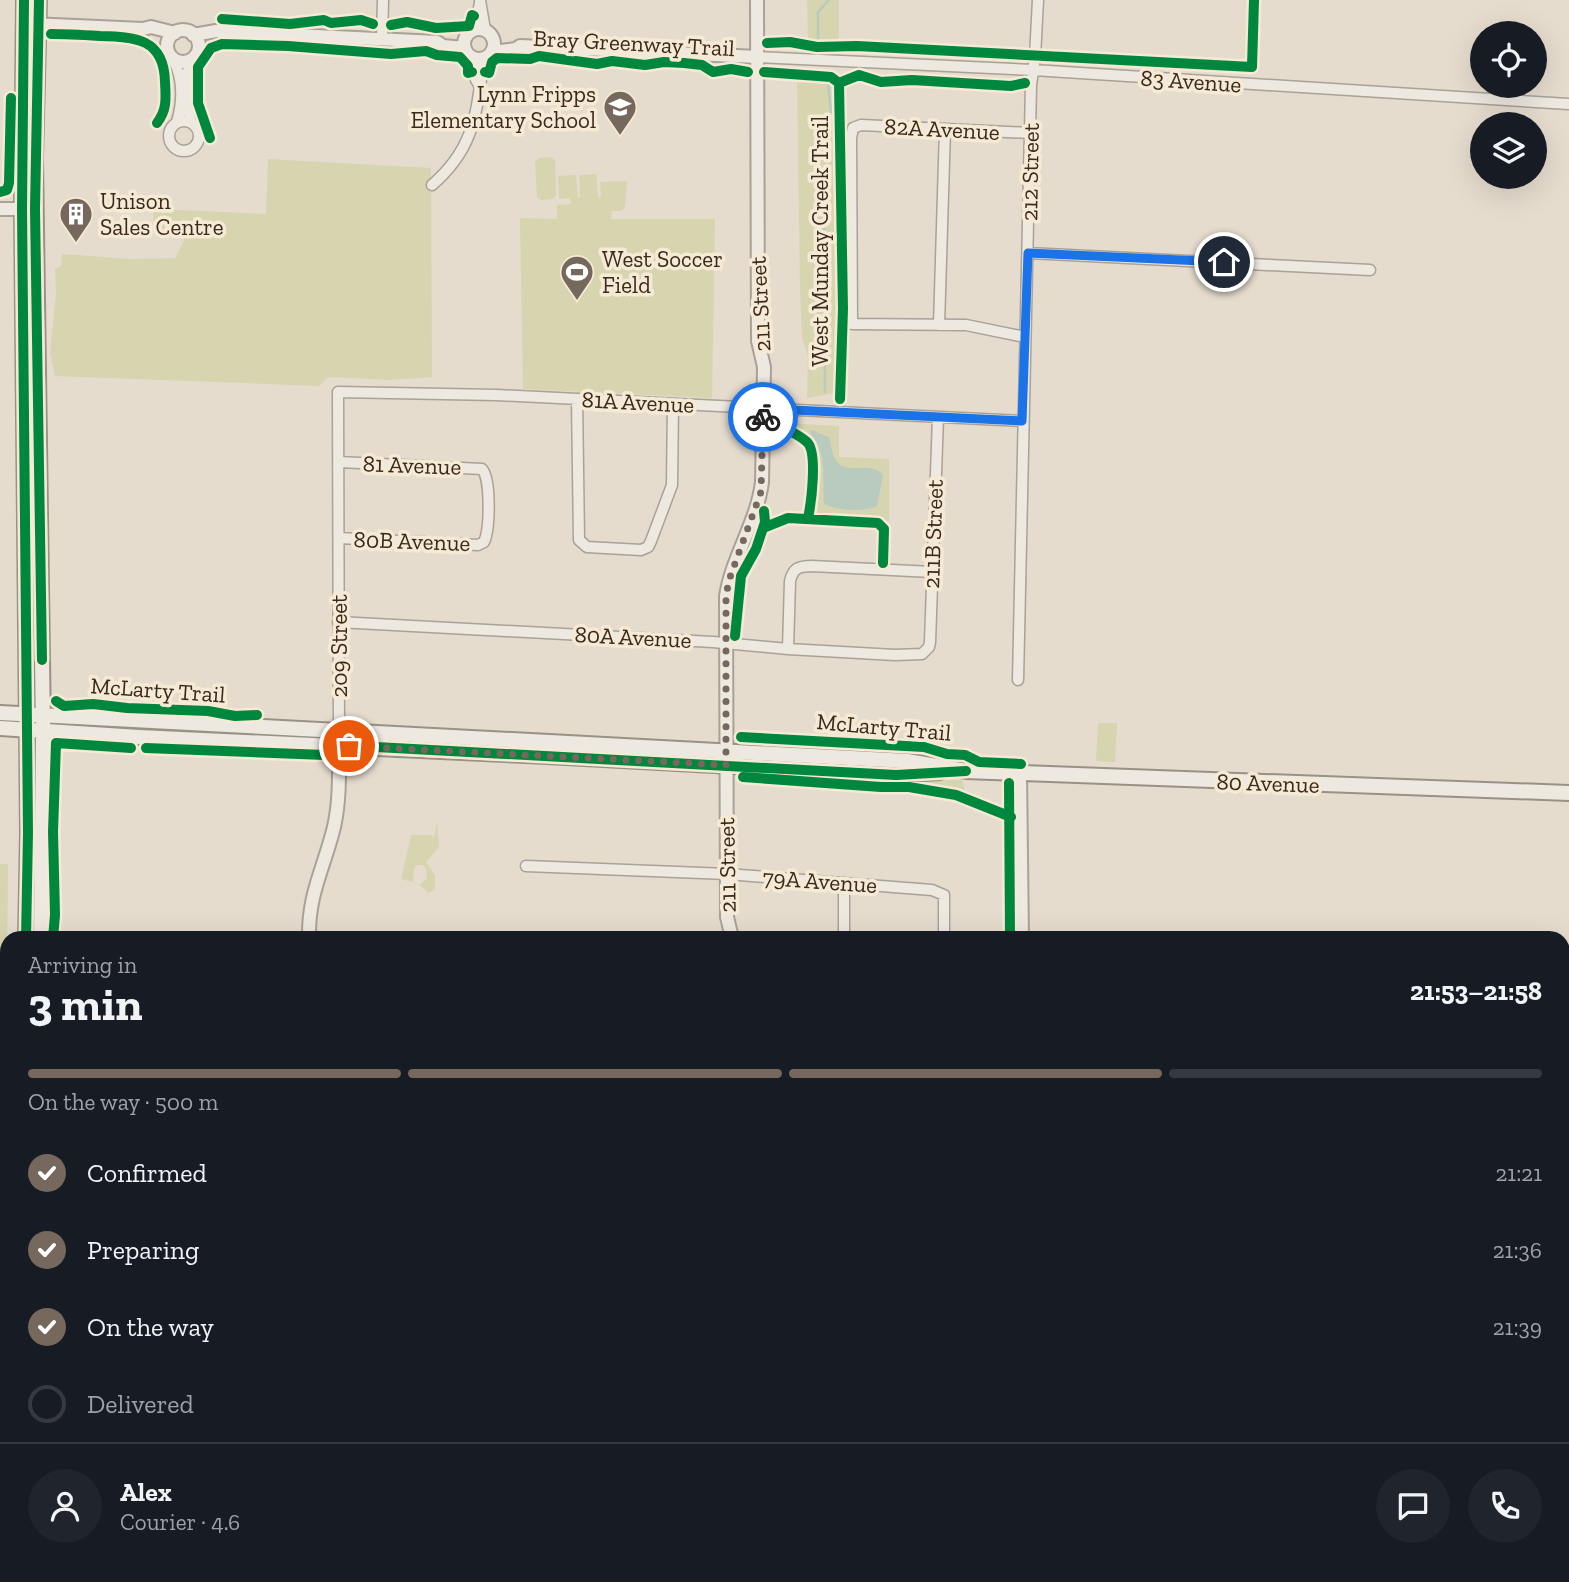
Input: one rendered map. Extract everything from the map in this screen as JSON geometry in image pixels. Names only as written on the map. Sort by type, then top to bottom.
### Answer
[{"type":"main road","points":[[24,0],[43,723],[41,931]]},
{"type":"main road","points":[[26,931],[28,209],[39,0]]},
{"type":"main road","name":"80 Avenue","points":[[0,713],[27,721],[139,737],[339,739],[727,758],[907,761],[966,771],[1569,793]]},
{"type":"main road","name":"80 Avenue","points":[[0,728],[27,721]]},
{"type":"street","points":[[382,38],[383,0]]},
{"type":"street","name":"211 Street","points":[[730,931],[727,917],[725,643],[729,580],[761,492],[764,367],[758,341],[757,0]]},
{"type":"street","name":"212 Street","points":[[1018,680],[1022,421],[1033,70],[1038,0]]},
{"type":"street","points":[[432,185],[461,155],[477,111],[479,85],[475,80],[480,1]]},
{"type":"street","points":[[24,24],[144,29],[151,27],[171,37]]},
{"type":"street","points":[[184,31],[195,46],[186,81],[191,122],[198,130],[199,139],[194,148],[184,151],[175,148],[170,139],[170,130],[177,122],[181,95],[180,79],[167,50],[171,37],[184,31]]},
{"type":"street","name":"83 Avenue","points":[[195,46],[216,32],[382,38],[516,48],[520,46],[1033,70],[1569,104]]},
{"type":"street","points":[[173,59],[183,62],[195,46]]},
{"type":"street","points":[[177,122],[191,122]]},
{"type":"street","name":"82A Avenue","points":[[939,324],[852,324],[853,128],[861,125],[1031,133]]},
{"type":"street","points":[[944,129],[939,324],[966,325],[1025,337]]},
{"type":"street","points":[[0,209],[28,209]]},
{"type":"street","points":[[1028,253],[1370,270]]},
{"type":"street","name":"81A Avenue","points":[[338,392],[578,399],[1022,421]]},
{"type":"street","name":"209 Street","points":[[309,931],[311,898],[334,828],[337,809],[340,462],[338,392]]},
{"type":"street","points":[[578,399],[579,540],[587,547],[641,550],[648,547],[672,485],[673,404]]},
{"type":"street","name":"211B Street","points":[[927,650],[930,642],[937,417]]},
{"type":"street","name":"81 Avenue","points":[[340,462],[468,467],[484,471],[488,527],[484,542]]},
{"type":"street","name":"80B Avenue","points":[[339,538],[470,545],[484,542]]},
{"type":"street","points":[[788,649],[790,582],[794,570],[808,566],[932,572]]},
{"type":"street","name":"80A Avenue","points":[[338,622],[725,643],[788,649],[917,655],[927,650]]},
{"type":"street","points":[[1020,773],[1022,931]]},
{"type":"street","name":"79A Avenue","points":[[526,866],[727,874],[932,890],[944,895],[944,931]]},
{"type":"street","points":[[844,883],[844,931]]},
{"type":"shaded area","points":[[807,0],[839,0],[839,41],[820,42],[808,39]]},
{"type":"shaded area","points":[[797,76],[838,86],[839,392],[807,398],[808,356],[802,338],[800,287]]},
{"type":"shaded area","points":[[551,157],[555,160],[556,195],[553,199],[541,200],[537,197],[535,162],[539,158]]},
{"type":"shaded area","points":[[268,159],[431,168],[432,377],[390,380],[328,377],[319,386],[55,376],[50,353],[56,293],[55,269],[61,266],[62,254],[131,259],[175,258],[184,241],[183,233],[158,229],[154,225],[153,209],[266,214]]},
{"type":"shaded area","points":[[596,174],[598,197],[601,197],[600,182],[627,181],[625,207],[621,211],[612,211],[611,219],[715,219],[712,398],[523,389],[520,218],[557,219],[557,205],[571,204],[570,198],[559,199],[558,176],[576,175],[578,198],[579,175]]},
{"type":"shaded area","points":[[785,423],[839,426],[839,457],[889,459],[889,521],[817,513],[816,443]]},
{"type":"shaded area","points":[[812,430],[830,438],[833,453],[844,467],[868,468],[883,475],[877,506],[850,510],[824,504],[822,458],[810,433]]},
{"type":"shaded area","points":[[1098,723],[1117,723],[1115,762],[1096,761]]},
{"type":"shaded area","points":[[52,744],[52,916],[51,931],[47,931],[49,751]]},
{"type":"shaded area","points":[[738,774],[908,781],[962,780],[966,793],[1000,807],[1009,802],[1009,811],[1006,814],[959,794],[911,785],[769,779]]},
{"type":"shaded area","points":[[437,822],[439,847],[426,862],[435,875],[435,889],[429,893],[419,885],[427,879],[423,865],[417,865],[414,869],[413,882],[401,879],[411,835],[431,835],[434,838]]},
{"type":"shaded area","points":[[0,864],[8,864],[7,931],[0,931]]},
{"type":"waterway","points":[[818,38],[818,12],[829,0]]},
{"type":"waterway","points":[[825,392],[824,222],[814,145],[831,112],[828,84]]},
{"type":"cycle path","points":[[24,0],[22,209],[28,833],[26,931]]},
{"type":"cycle path","points":[[39,0],[35,209],[42,660]]},
{"type":"cycle path","points":[[767,43],[790,42],[817,47],[857,46],[1252,67],[1254,0]]},
{"type":"cycle path","points":[[391,25],[407,22],[436,28],[469,26],[472,15],[474,16]]},
{"type":"cycle path","points":[[222,19],[290,24],[361,20],[373,24]]},
{"type":"cycle path","points":[[51,34],[125,37],[136,39],[153,48],[163,67],[166,99],[157,123]]},
{"type":"cycle path","points":[[210,138],[198,103],[198,67],[211,48],[222,44],[391,54],[426,51],[460,57],[468,66],[468,73],[472,72]]},
{"type":"cycle path","name":"Bray Greenway Trail","points":[[485,72],[489,73],[492,62],[497,58],[530,59],[539,56],[597,64],[612,61],[645,65],[684,63],[702,65],[713,72],[731,69],[748,72]]},
{"type":"cycle path","points":[[764,72],[831,77],[839,83],[859,75],[881,82],[912,80],[1011,86],[1025,83]]},
{"type":"cycle path","name":"West Munday Creek Trail","points":[[839,83],[843,309],[840,399]]},
{"type":"cycle path","points":[[0,192],[7,190],[9,183],[11,98]]},
{"type":"cycle path","points":[[774,421],[803,439],[810,448],[813,478],[808,518]]},
{"type":"cycle path","points":[[735,636],[741,576],[756,549],[765,522],[764,511]]},
{"type":"cycle path","points":[[763,528],[788,518],[878,523],[884,529],[883,563]]},
{"type":"cycle path","name":"McLarty Trail","points":[[56,701],[64,706],[93,704],[208,711],[235,716],[257,715]]},
{"type":"cycle path","name":"McLarty Trail","points":[[741,737],[924,747],[947,754],[965,755],[979,762],[1021,764]]},
{"type":"cycle path","points":[[54,931],[56,743],[131,748]]},
{"type":"cycle path","points":[[339,745],[896,775],[966,771]]},
{"type":"cycle path","points":[[146,748],[325,755]]},
{"type":"cycle path","points":[[743,777],[909,787],[956,795],[1011,817]]},
{"type":"cycle path","points":[[1009,783],[1010,931]]},
{"type":"way so far","points":[[349,746],[726,765],[726,596],[729,580],[761,492],[763,417]]},
{"type":"place","name":"Lynn Fripps Elementary School","points":[[620,137]]},
{"type":"place","name":"Unison Sales Centre","points":[[76,244]]},
{"type":"place","name":"West Soccer Field","points":[[577,302]]},
{"type":"route","points":[[763,417],[763,409],[773,409],[1022,421],[1028,253],[1224,262]]}]
